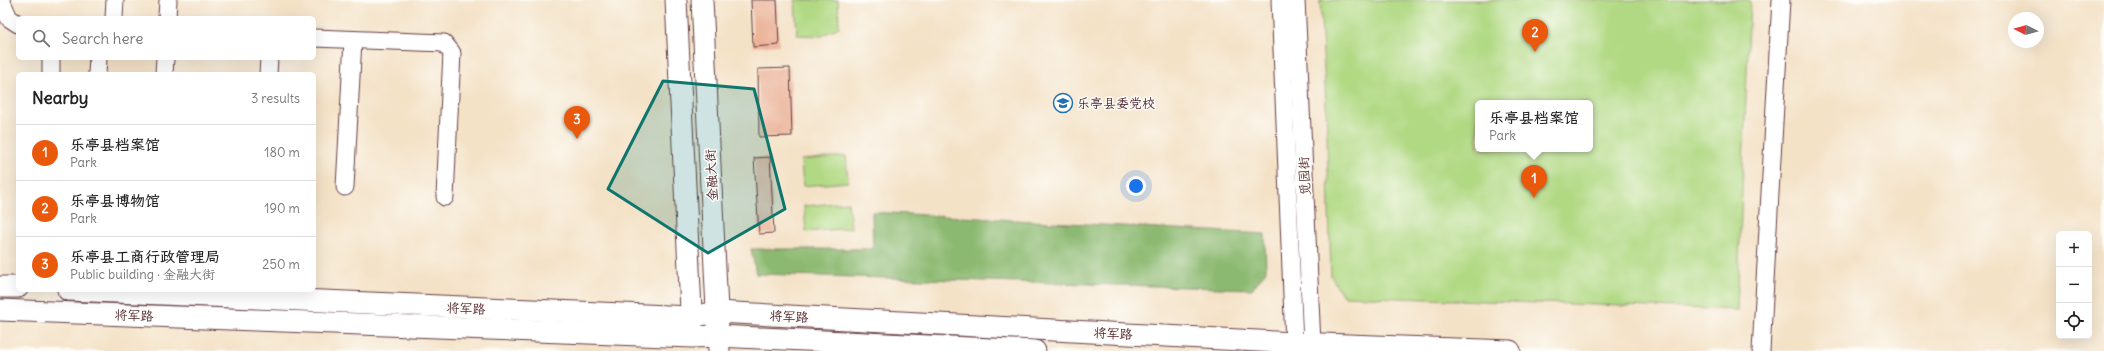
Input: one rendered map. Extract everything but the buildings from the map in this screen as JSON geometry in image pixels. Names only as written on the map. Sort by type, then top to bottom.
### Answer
[{"type":"main road","name":"金融大街","points":[[676,0],[692,335]]},
{"type":"main road","name":"金融大街","points":[[702,0],[719,344]]},
{"type":"main road","points":[[0,286],[16,287]]},
{"type":"main road","name":"将军路","points":[[153,292],[692,335],[719,344],[1035,351]]},
{"type":"main road","name":"将军路","points":[[0,310],[692,335],[717,312],[1303,347],[1510,351]]},
{"type":"street","points":[[1,0],[9,23]]},
{"type":"street","points":[[114,16],[115,0]]},
{"type":"street","points":[[167,16],[168,0]]},
{"type":"street","name":"觅园街","points":[[1280,0],[1303,347]]},
{"type":"street","name":"觅园街","points":[[1296,0],[1303,347]]},
{"type":"street","points":[[1761,351],[1781,0]]},
{"type":"street","points":[[316,38],[444,43],[452,53],[445,197]]},
{"type":"street","points":[[345,187],[353,40]]},
{"type":"street","points":[[51,60],[51,72]]},
{"type":"street","points":[[97,72],[98,60]]},
{"type":"street","points":[[164,72],[165,60]]},
{"type":"street","points":[[268,72],[269,60]]},
{"type":"street","points":[[152,316],[153,292]]},
{"type":"highlighted area","points":[[663,81],[754,89],[785,209],[708,253],[608,189]]},
{"type":"green space","points":[[795,0],[838,0],[839,27],[822,36],[797,35]]},
{"type":"green space","points":[[1320,0],[1750,0],[1737,310],[1343,296],[1331,276],[1326,105]]},
{"type":"green space","points":[[846,156],[848,182],[803,186],[801,160]]},
{"type":"green space","points":[[848,202],[851,228],[806,232],[804,206]]},
{"type":"green space","points":[[872,212],[1265,234],[1266,271],[1252,289],[756,274],[751,249],[873,249]]},
{"type":"place","name":"乐亭县博物馆","points":[[1535,52]]},
{"type":"place","name":"乐亭县委党校","points":[[1063,103]]},
{"type":"place","name":"乐亭县工商行政管理局","points":[[577,139]]},
{"type":"place","name":"乐亭县档案馆","points":[[1534,198]]}]
